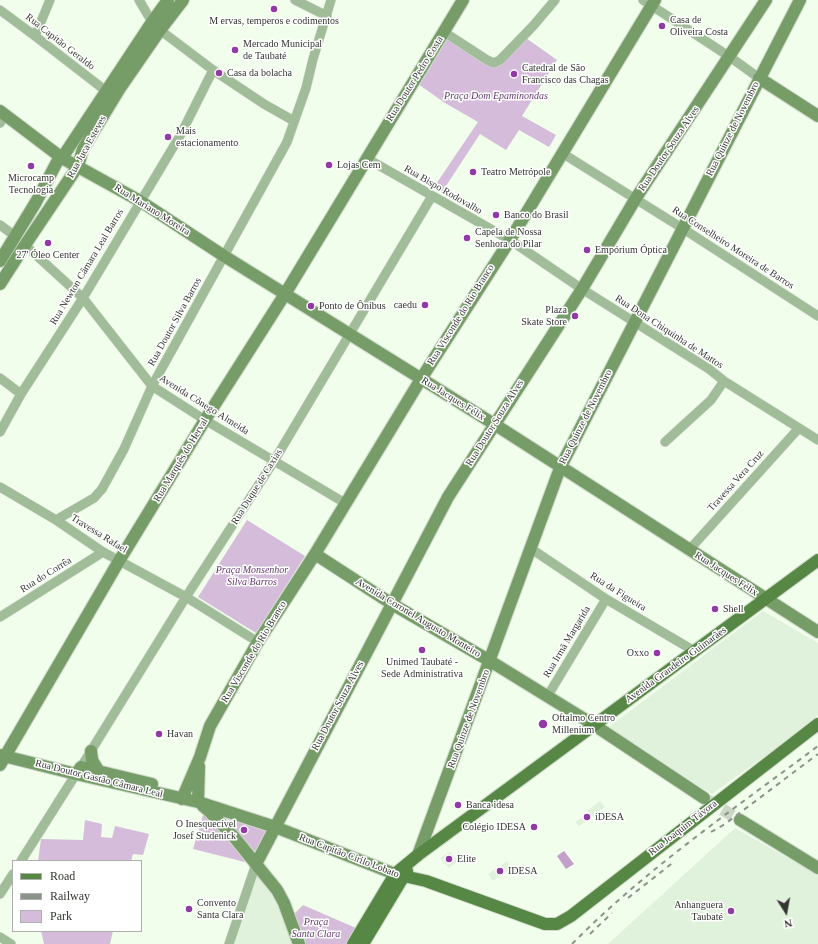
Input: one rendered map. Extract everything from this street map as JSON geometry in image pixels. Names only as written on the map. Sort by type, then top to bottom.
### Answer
[{"type":"main road","points":[[156,26],[168,0]]},
{"type":"main road","points":[[156,26],[183,0]]},
{"type":"main road","name":"Rua Doutor Pedro Costa","points":[[366,158],[463,0]]},
{"type":"main road","name":"Rua Doutor Souza Alves","points":[[256,864],[274,827],[448,497],[582,289],[636,198],[766,0]]},
{"type":"main road","name":"Rua Quinze de Novembro","points":[[353,944],[399,876],[418,855],[560,468],[800,0]]},
{"type":"main road","name":"Rua Visconde do Rio Branco","points":[[183,796],[200,757],[210,726],[258,642],[315,554],[421,379],[510,240],[650,2]]},
{"type":"main road","name":"Rua Juca Esteves","points":[[0,261],[36,202],[57,162],[62,158],[106,91],[156,26]]},
{"type":"main road","name":"Rua Juca Esteves","points":[[0,284],[24,245],[78,166],[83,149],[156,26]]},
{"type":"main road","points":[[759,78],[818,116]]},
{"type":"main road","points":[[2,117],[62,158]]},
{"type":"main road","name":"Rua Mariano Moreira","points":[[62,158],[140,201],[224,256]]},
{"type":"main road","name":"Rua Marquês do Herval","points":[[2,759],[205,420],[285,294],[366,158]]},
{"type":"main road","name":"Rua Jacques Félix","points":[[224,256],[494,424],[560,468],[818,632]]},
{"type":"main road","name":"Avenida Coronel Augusto Monteiro","points":[[315,554],[392,604],[490,661],[594,725],[704,798]]},
{"type":"main road","name":"Avenida Grandeiro Guimarães","points":[[418,855],[696,652],[818,560]]},
{"type":"main road","name":"Rua Joaquim Távora","points":[[545,924],[557,924],[571,916],[818,724]]},
{"type":"main road","points":[[91,751],[92,760],[98,770]]},
{"type":"main road","name":"Rua Visconde do Rio Branco","points":[[198,802],[200,757]]},
{"type":"main road","name":"Rua Doutor Gastão Câmara Leal","points":[[2,759],[78,770],[183,796]]},
{"type":"main road","points":[[78,770],[98,770],[198,802],[221,823],[276,890],[284,903],[299,944]]},
{"type":"main road","name":"Rua Capitão Cirilo Lobato","points":[[198,802],[274,827],[399,876],[426,881],[545,924]]},
{"type":"main road","points":[[740,820],[818,868]]},
{"type":"main road","name":"Rua Quinze de Novembro","points":[[363,944],[399,876]]},
{"type":"street","points":[[35,36],[50,0]]},
{"type":"street","points":[[139,0],[156,26],[213,70],[264,104],[294,119]]},
{"type":"street","points":[[295,0],[327,16]]},
{"type":"street","name":"Rua Doutor Silva Barros","points":[[56,520],[94,498],[102,489],[124,449],[152,386],[287,142],[306,88],[312,59],[331,0]]},
{"type":"street","points":[[444,32],[494,63],[500,60],[533,26],[555,0]]},
{"type":"street","points":[[650,2],[759,78]]},
{"type":"street","name":"Rua Capitão Geraldo","points":[[0,10],[106,91]]},
{"type":"street","name":"Rua Newton Câmara Leal Barros","points":[[0,432],[21,394],[82,298],[181,134],[213,70]]},
{"type":"street","name":"Rua Conselheiro Moreira de Barros","points":[[562,153],[636,198],[818,316]]},
{"type":"street","name":"Rua Bispo Rodovalho","points":[[366,158],[510,240]]},
{"type":"street","name":"Rua Duque de Caxias","points":[[22,860],[186,597],[274,461],[432,196]]},
{"type":"street","points":[[0,225],[15,236]]},
{"type":"street","name":"Rua Dona Chiquinha de Mattos","points":[[510,240],[582,289],[818,440]]},
{"type":"street","name":"Avenida Cônego Almeida","points":[[24,245],[82,298],[152,386],[205,420],[345,503]]},
{"type":"street","points":[[0,378],[21,394]]},
{"type":"street","points":[[665,442],[711,400],[724,381]]},
{"type":"street","name":"Travessa Vera Cruz","points":[[689,550],[799,428]]},
{"type":"street","name":"Travessa Rafael","points":[[0,488],[56,520],[103,552],[186,597]]},
{"type":"street","name":"Rua da Figueira","points":[[530,548],[606,599],[696,652]]},
{"type":"street","name":"Rua do Corrêa","points":[[0,617],[103,552]]},
{"type":"street","points":[[186,597],[258,642]]},
{"type":"street","name":"Rua Irmã Margarida","points":[[547,697],[606,599]]},
{"type":"street","points":[[229,944],[256,864]]},
{"type":"street","points":[[0,894],[12,876]]},
{"type":"street","points":[[0,937],[11,944]]},
{"type":"shaded area","points":[[763,611],[818,643],[818,715],[775,749],[712,794],[606,729]]},
{"type":"shaded area","name":"iDESA","points":[[600,801],[605,807],[579,826],[575,822],[589,813],[587,811]]},
{"type":"shaded area","name":"Anhanguera Taubaté","points":[[735,828],[818,875],[818,944],[608,944]]},
{"type":"shaded area","points":[[564,851],[574,864],[566,869],[557,856]]},
{"type":"shaded area","name":"Elite","points":[[450,852],[458,861],[449,868],[440,858]]},
{"type":"shaded area","name":"IDESA","points":[[507,861],[511,868],[493,881],[488,874]]},
{"type":"shaded area","points":[[255,872],[267,885],[281,913],[293,944],[231,944]]},
{"type":"green space","name":"Praça Dom Epaminondas","points":[[447,37],[469,51],[500,65],[526,38],[557,60],[522,116],[556,135],[549,147],[519,130],[506,150],[480,134],[442,192],[434,187],[478,122],[445,103],[418,84]]},
{"type":"green space","name":"Praça Monsenhor Silva Barros","points":[[247,520],[305,556],[256,633],[198,597]]},
{"type":"green space","points":[[204,812],[249,863],[193,849]]},
{"type":"green space","points":[[227,819],[267,830],[256,856]]},
{"type":"green space","points":[[85,820],[102,824],[101,837],[112,838],[115,826],[149,834],[143,855],[133,854],[131,860],[38,860],[41,839],[83,840]]},
{"type":"green space","name":"Praça Santa Clara","points":[[303,905],[356,928],[346,944],[306,944],[291,917]]},
{"type":"green space","points":[[41,932],[113,932],[110,944],[44,944]]},
{"type":"tunnel","points":[[707,800],[740,820]]},
{"type":"railway","points":[[572,944],[630,890],[691,840],[818,746]]},
{"type":"railway","points":[[711,832],[725,824],[818,754]]},
{"type":"railway","points":[[628,898],[675,861]]},
{"type":"railway","points":[[590,934],[612,913]]},
{"type":"place","name":"M ervas, temperos e codimentos","points":[[274,9]]},
{"type":"place","name":"Casa de Oliveira Costa","points":[[662,26]]},
{"type":"place","name":"Mercado Municipal de Taubaté","points":[[235,50]]},
{"type":"place","name":"Casa da bolacha","points":[[219,73]]},
{"type":"place","name":"Catedral de São Francisco das Chagas","points":[[514,74]]},
{"type":"place","name":"Mais estacionamento","points":[[168,137]]},
{"type":"place","name":"Lojas Cem","points":[[329,165]]},
{"type":"place","name":"Microcamp Tecnologia","points":[[31,166]]},
{"type":"place","name":"Teatro Metrópole","points":[[473,172]]},
{"type":"place","name":"Banco do Brasil","points":[[496,215]]},
{"type":"place","name":"Capela de Nossa Senhora do Pilar","points":[[467,238]]},
{"type":"place","name":"27' Óleo Center","points":[[48,243]]},
{"type":"place","name":"Empórium Óptica","points":[[587,250]]},
{"type":"place","name":"caedu","points":[[425,305]]},
{"type":"place","name":"Ponto de Ônibus","points":[[311,306]]},
{"type":"place","name":"Plaza Skate Store","points":[[575,316]]},
{"type":"place","name":"Shell","points":[[715,609]]},
{"type":"place","name":"Unimed Taubaté - Sede Administrativa","points":[[422,650]]},
{"type":"place","name":"Oxxo","points":[[657,653]]},
{"type":"place","name":"Oftalmo Centro Millenium","points":[[543,724]]},
{"type":"place","name":"Havan","points":[[159,734]]},
{"type":"place","name":"Banca idesa","points":[[458,805]]},
{"type":"place","name":"iDESA","points":[[587,817]]},
{"type":"place","name":"Colégio IDESA","points":[[534,827]]},
{"type":"place","name":"O Inesquecível Josef Studenick","points":[[244,830]]},
{"type":"place","name":"Elite","points":[[449,859]]},
{"type":"place","name":"IDESA","points":[[500,871]]},
{"type":"place","name":"Convento Santa Clara","points":[[189,909]]},
{"type":"place","name":"Anhanguera Taubaté","points":[[731,911]]}]
